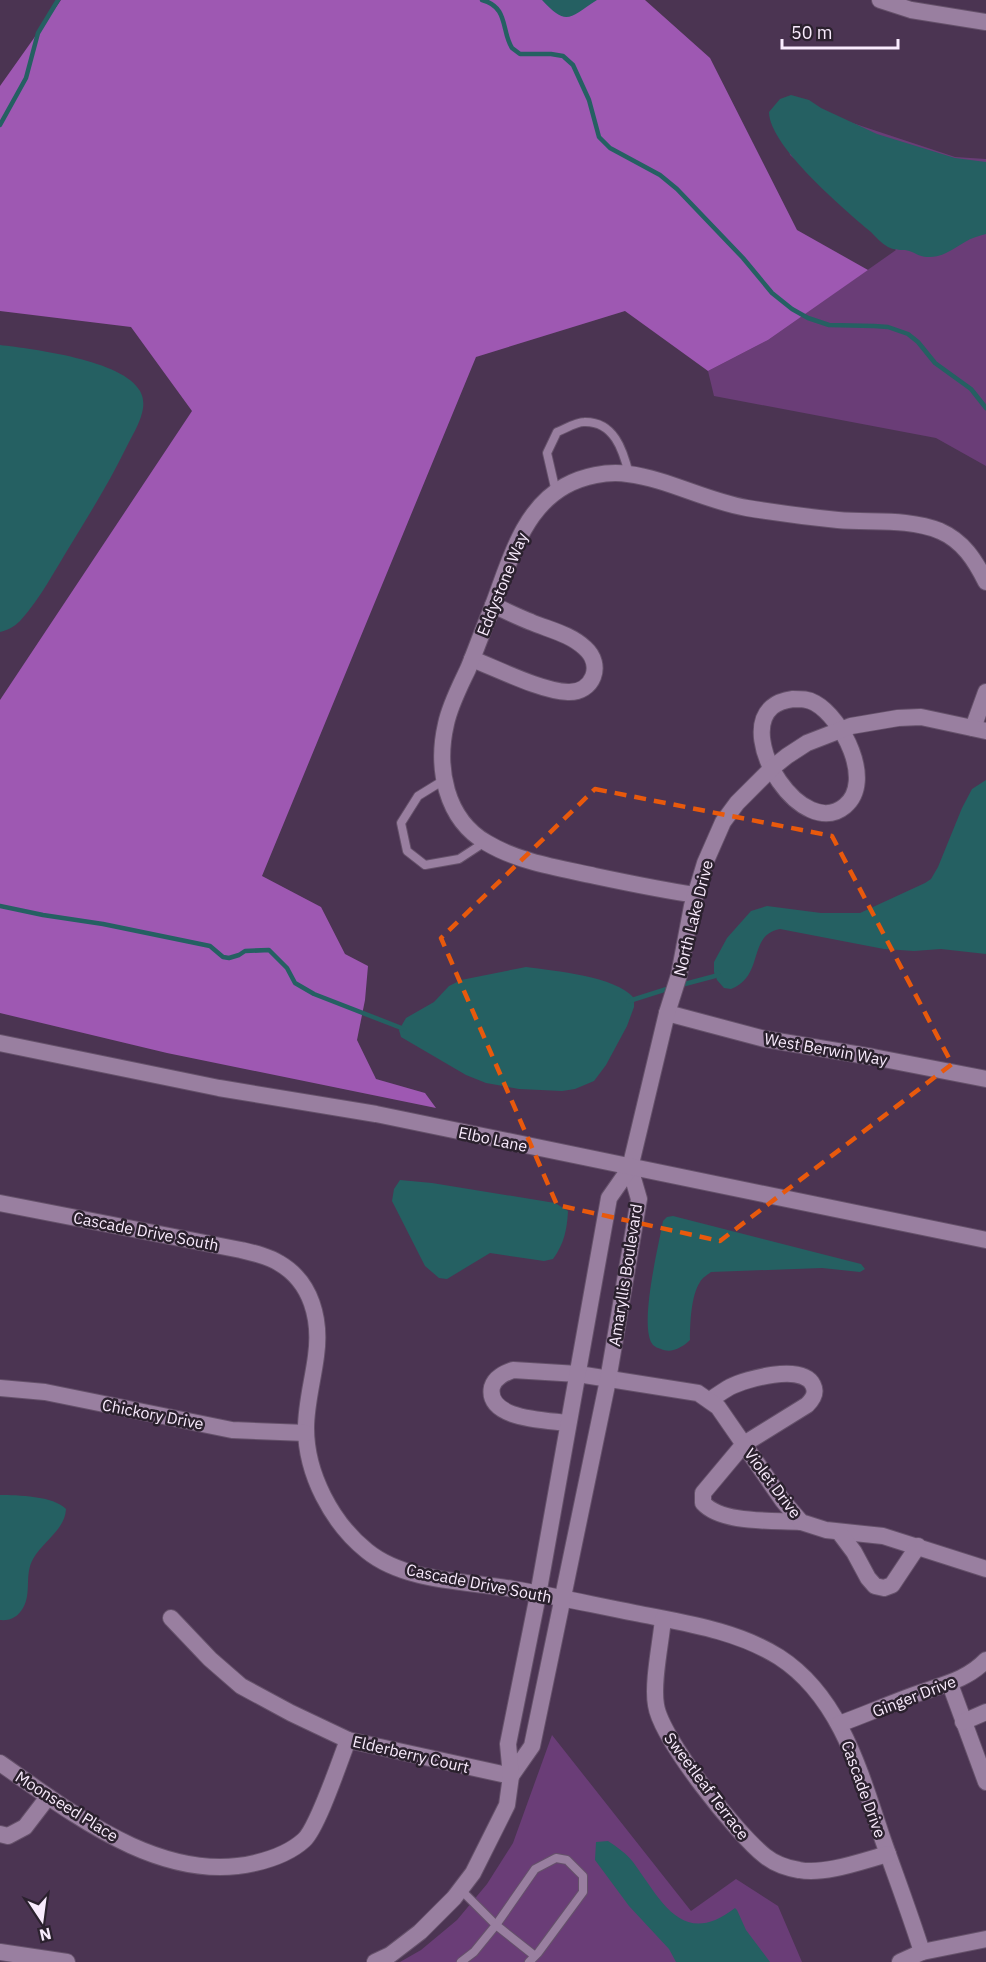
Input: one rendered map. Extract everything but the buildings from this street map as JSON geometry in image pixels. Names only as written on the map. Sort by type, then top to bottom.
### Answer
[{"type":"street","points":[[880,0],[911,10],[986,22]]},
{"type":"street","name":"Eddystone Way","points":[[696,895],[615,881],[519,857],[485,842],[470,830],[458,815],[449,798],[441,762],[446,723],[511,558],[526,525],[537,510],[556,492],[579,480],[612,473],[629,474],[703,498],[746,508],[838,520],[921,526],[939,531],[955,539],[968,552],[986,582]]},
{"type":"street","points":[[472,659],[556,692],[572,693],[586,688],[594,677],[595,664],[588,650],[575,640],[493,605]]},
{"type":"street","points":[[980,729],[986,692]]},
{"type":"street","points":[[804,699],[824,710],[840,730],[855,760],[857,783],[854,794],[838,811],[826,813],[813,811],[793,799],[766,756],[761,734],[766,714],[782,701],[804,699]]},
{"type":"street","name":"North Lake Drive","points":[[630,1168],[667,1013],[679,975],[696,895],[705,863],[723,822],[752,787],[772,768],[807,743],[840,730],[874,721],[921,717],[980,729]]},
{"type":"street","name":"West Berwin Way","points":[[667,1013],[765,1039],[986,1079]]},
{"type":"street","name":"Elbo Lane","points":[[0,1043],[219,1088],[376,1114],[986,1240]]},
{"type":"street","name":"Amaryllis Boulevard","points":[[375,1962],[390,1955],[420,1932],[460,1889],[473,1873],[507,1805],[511,1776],[508,1744],[538,1595],[609,1198],[630,1168]]},
{"type":"street","name":"Amaryllis Boulevard","points":[[511,1776],[532,1746],[608,1380],[639,1199],[630,1168]]},
{"type":"street","name":"Cascade Drive South","points":[[0,1203],[242,1250],[277,1262],[292,1273],[304,1286],[313,1304],[317,1320],[318,1339],[307,1409],[306,1433],[310,1462],[324,1496],[343,1526],[367,1551],[394,1566],[424,1575],[663,1618],[728,1633],[779,1657],[794,1668],[808,1682],[839,1724]]},
{"type":"street","points":[[568,1423],[508,1414],[499,1408],[493,1399],[492,1388],[496,1380],[513,1370],[578,1374],[698,1393],[710,1400],[730,1387],[763,1376],[789,1374],[810,1380],[814,1388],[814,1398],[807,1405],[744,1444],[702,1493],[703,1503],[710,1510],[748,1520],[801,1522]]},
{"type":"street","name":"Chickory Drive","points":[[0,1388],[45,1392],[232,1430],[306,1433]]},
{"type":"street","name":"Violet Drive","points":[[710,1400],[718,1407],[790,1511],[801,1522],[838,1532],[883,1536],[986,1569]]},
{"type":"street","points":[[838,1532],[854,1552],[874,1586],[884,1588],[892,1585],[918,1546]]},
{"type":"street","name":"Elderberry Court","points":[[171,1618],[210,1659],[241,1686],[348,1740],[511,1776]]},
{"type":"street","name":"Sweetleaf Terrace","points":[[663,1618],[655,1689],[660,1721],[690,1769],[753,1846],[767,1858],[784,1867],[801,1871],[818,1872],[888,1854]]},
{"type":"street","name":"Ginger Drive","points":[[839,1724],[919,1693],[950,1684],[980,1667],[986,1660]]},
{"type":"street","points":[[950,1684],[986,1782]]},
{"type":"street","points":[[963,1722],[986,1712]]},
{"type":"street","name":"Cascade Drive","points":[[839,1724],[854,1757],[888,1854]]},
{"type":"street","name":"Moonseed Place","points":[[0,1763],[92,1826],[146,1851],[165,1858],[202,1866],[240,1866],[276,1857],[306,1838],[348,1740]]},
{"type":"street","points":[[0,1833],[8,1836],[25,1827],[48,1797]]},
{"type":"street","points":[[888,1854],[922,1952]]},
{"type":"street","points":[[900,1962],[922,1952],[986,1939]]},
{"type":"street","points":[[0,1952],[58,1961]]},
{"type":"lane","points":[[556,492],[547,453],[557,432],[583,422],[606,427],[622,448],[629,474]]},
{"type":"lane","points":[[444,780],[418,796],[401,823],[407,851],[425,865],[459,859],[485,842]]},
{"type":"lane","points":[[460,1889],[496,1925],[532,1959],[583,1892],[583,1876],[567,1860],[556,1858],[535,1869],[496,1925],[474,1952],[461,1962]]},
{"type":"highlighted area","points":[[595,789],[832,836],[952,1064],[720,1241],[557,1205],[441,938]]},
{"type":"shaded area","points":[[61,0],[645,0],[710,58],[797,230],[868,270],[768,340],[708,371],[625,311],[476,357],[262,876],[321,907],[345,954],[368,966],[365,1000],[357,1040],[376,1079],[425,1093],[436,1108],[167,1053],[0,1013],[0,700],[192,411],[131,327],[0,311],[0,86]]},
{"type":"shaded area","points":[[542,0],[597,0],[574,15],[563,17]]},
{"type":"shaded area","points":[[791,95],[809,100],[877,134],[955,158],[986,162],[986,234],[970,239],[942,255],[932,257],[924,257],[885,245],[810,176],[781,142],[772,126],[769,112],[780,99]]},
{"type":"shaded area","points":[[780,99],[955,157],[986,159],[986,466],[936,438],[714,396],[708,371],[768,340],[896,250],[790,155]]},
{"type":"shaded area","points":[[0,345],[54,353],[116,371],[130,380],[140,391],[143,405],[137,426],[114,470],[35,603],[20,621],[0,632]]},
{"type":"shaded area","points":[[986,780],[986,954],[941,949],[914,951],[884,949],[780,929],[763,939],[753,966],[742,983],[731,989],[724,988],[717,980],[714,962],[727,938],[751,911],[767,906],[821,913],[860,913],[931,879],[972,789]]},
{"type":"shaded area","points":[[526,967],[584,976],[613,984],[634,998],[634,1007],[627,1026],[606,1065],[594,1081],[575,1089],[562,1091],[519,1089],[486,1083],[466,1075],[401,1037],[399,1030],[406,1018],[434,1002],[449,986],[461,980]]},
{"type":"shaded area","points":[[400,1180],[555,1203],[568,1211],[566,1231],[553,1259],[544,1261],[490,1253],[447,1279],[439,1278],[425,1266],[392,1201],[394,1189]]},
{"type":"shaded area","points":[[673,1216],[861,1264],[865,1269],[860,1272],[822,1268],[711,1272],[697,1288],[693,1302],[690,1340],[677,1349],[665,1350],[653,1345],[649,1336],[649,1304],[663,1221]]},
{"type":"shaded area","points":[[0,1495],[44,1499],[53,1501],[66,1509],[62,1523],[30,1565],[27,1596],[23,1608],[16,1616],[4,1620],[0,1620]]},
{"type":"shaded area","points":[[552,1735],[691,1911],[736,1879],[778,1906],[802,1962],[400,1962],[421,1950],[457,1920],[487,1884],[513,1843]]},
{"type":"shaded area","points":[[608,1841],[630,1859],[653,1891],[675,1915],[687,1921],[701,1923],[717,1919],[735,1908],[746,1930],[770,1962],[676,1962],[669,1949],[629,1906],[595,1860],[596,1842]]},
{"type":"waterway","points":[[0,125],[26,78],[38,33],[58,0]]},
{"type":"waterway","points":[[482,0],[497,8],[512,48],[520,54],[563,56],[573,65],[589,100],[599,137],[610,148],[660,175],[677,189],[743,258],[772,293],[808,318],[829,325],[888,327],[908,334],[918,342],[935,363],[971,389],[986,408]]},
{"type":"waterway","points":[[0,906],[210,946],[223,957],[229,958],[245,951],[269,950],[287,968],[295,983],[314,994],[404,1029]]},
{"type":"waterway","points":[[681,985],[715,976],[718,973]]},
{"type":"waterway","points":[[629,1001],[670,988]]}]
